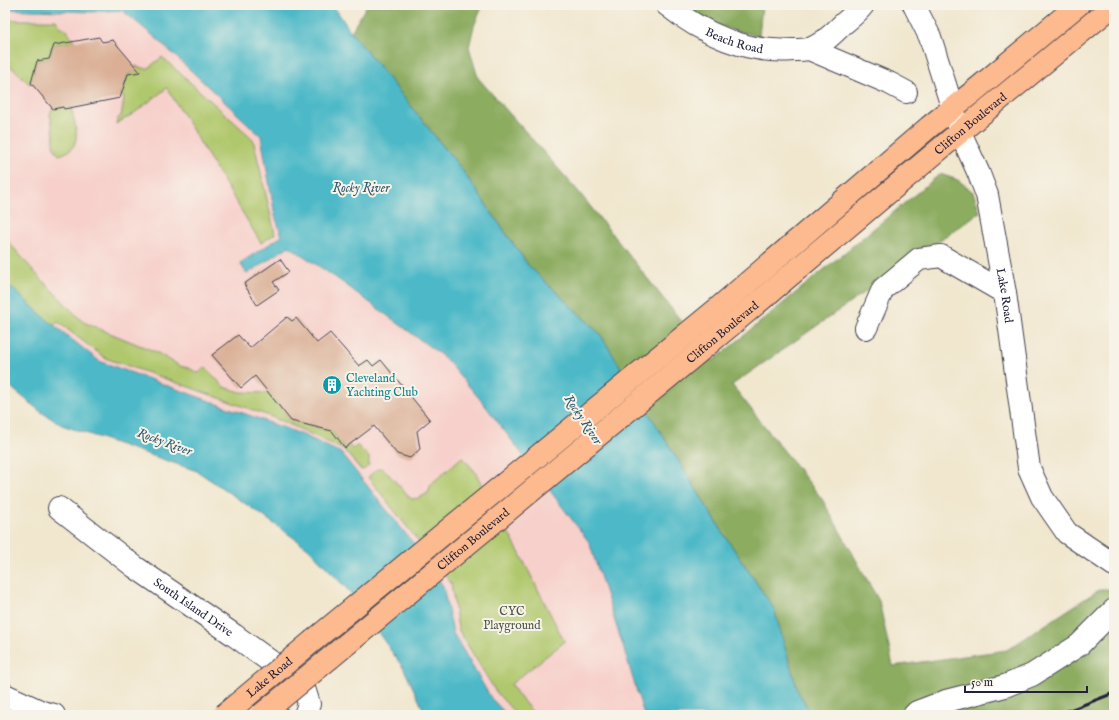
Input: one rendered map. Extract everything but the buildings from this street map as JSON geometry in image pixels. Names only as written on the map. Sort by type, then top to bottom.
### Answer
[{"type":"main road","name":"Clifton Boulevard","points":[[314,640],[717,309],[953,108],[1078,5]]},
{"type":"main road","name":"Clifton Boulevard","points":[[330,658],[1114,5]]},
{"type":"main road","name":"Lake Road","points":[[224,715],[314,640]]},
{"type":"main road","name":"Lake Road","points":[[261,715],[330,658]]},
{"type":"street","name":"Beach Road","points":[[667,5],[679,15],[700,28],[731,42],[755,48],[780,51],[809,49],[890,83],[906,92]]},
{"type":"street","name":"Beach Road","points":[[809,49],[829,37],[863,5]]},
{"type":"street","name":"Lake Road","points":[[914,5],[930,37],[960,132],[980,174],[987,195],[1005,293],[1029,468],[1042,496],[1067,533],[1114,565]]},
{"type":"street","points":[[866,328],[883,288],[919,259],[942,256],[1005,293]]},
{"type":"street","name":"South Island Drive","points":[[59,508],[135,567],[234,635],[303,685],[309,704],[304,715]]},
{"type":"street","points":[[914,715],[917,712],[946,701],[1005,686],[1032,675],[1079,645],[1114,610]]},
{"type":"street","points":[[5,694],[42,712],[54,715]]},
{"type":"shaded area","points":[[5,9],[91,12],[122,10],[157,39],[261,136],[275,216],[282,236],[240,263],[247,274],[289,246],[445,358],[484,404],[589,542],[644,715],[507,715],[491,698],[453,633],[443,586],[418,549],[115,367],[99,361],[45,318],[5,282]]},
{"type":"green space","points":[[367,5],[483,5],[474,26],[469,47],[478,78],[578,191],[713,361],[940,174],[958,180],[973,192],[980,212],[732,385],[822,499],[879,601],[893,666],[1007,650],[1100,589],[1114,589],[1114,715],[812,715],[798,692],[774,609],[725,536],[600,334],[528,265],[460,167],[351,32]]},
{"type":"green space","points":[[680,5],[762,5],[759,36],[717,25],[698,17]]},
{"type":"green space","points":[[5,20],[56,20],[60,26],[67,30],[76,44],[71,42],[54,45],[49,59],[37,61],[33,72],[35,74],[31,83],[29,84],[15,70],[5,63]]},
{"type":"green space","points":[[162,57],[253,139],[275,234],[261,243],[167,88],[133,114],[116,124],[118,118],[121,116],[124,99],[121,94],[128,74],[133,73],[136,66],[147,69]]},
{"type":"green space","points":[[71,107],[76,129],[75,142],[72,148],[59,155],[53,145],[54,136],[50,114],[53,108]]},
{"type":"green space","points":[[5,238],[39,277],[83,322],[156,352],[180,366],[199,373],[205,367],[224,387],[241,392],[269,393],[291,421],[332,431],[345,448],[349,445],[353,449],[358,446],[369,457],[369,465],[365,469],[361,470],[344,450],[272,417],[105,358],[58,322],[54,326],[5,282]]},
{"type":"green space","name":"CYC Playground","points":[[462,457],[474,470],[519,552],[564,641],[511,684],[535,715],[517,715],[496,692],[458,629],[451,583],[368,477],[378,468],[384,469],[411,499],[419,498],[428,493],[431,484]]},
{"type":"water","name":"Rocky River","points":[[5,5],[333,5],[351,32],[460,167],[528,265],[600,334],[725,536],[774,609],[798,692],[812,715],[644,715],[589,542],[484,404],[445,358],[339,280],[289,246],[247,274],[240,263],[282,236],[275,216],[261,136],[157,39],[122,10],[91,12],[5,9]]},
{"type":"water","name":"Rocky River","points":[[5,282],[45,318],[99,361],[301,434],[341,453],[418,549],[443,586],[453,633],[491,698],[507,715],[426,715],[404,669],[348,590],[308,548],[197,471],[62,425],[41,412],[13,389],[5,380]]},
{"type":"railway","points":[[1057,715],[1114,693]]},
{"type":"place","name":"Cleveland Yachting Club","points":[[332,385]]}]
